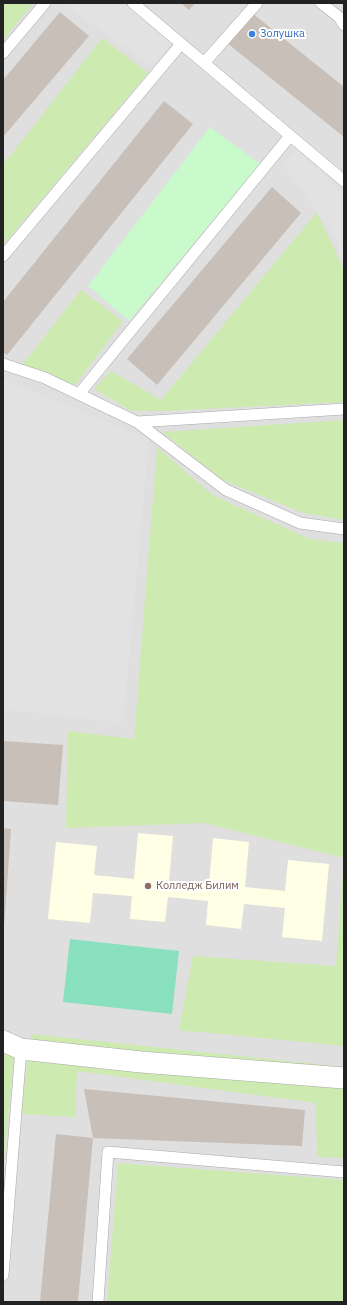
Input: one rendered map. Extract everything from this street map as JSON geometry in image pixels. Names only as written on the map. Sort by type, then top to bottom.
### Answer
[{"type":"street","points":[[12,1046],[141,1062],[344,1078]]},
{"type":"lane","points":[[3,54],[45,3]]},
{"type":"lane","points":[[133,3],[344,182]]},
{"type":"lane","points":[[204,63],[257,3]]},
{"type":"lane","points":[[321,3],[339,17],[344,25]]},
{"type":"lane","points":[[3,256],[181,44]]},
{"type":"lane","points":[[79,394],[290,136]]},
{"type":"lane","points":[[3,364],[45,378],[137,422],[226,490],[300,523],[344,529]]},
{"type":"lane","points":[[137,422],[344,409]]},
{"type":"lane","points":[[3,1275],[12,1046]]},
{"type":"lane","points":[[98,1302],[108,1152],[344,1172]]},
{"type":"shaded area","points":[[3,3],[344,3],[344,1302],[3,1302]]},
{"type":"shaded area","points":[[60,3],[124,3],[171,43],[152,66]]},
{"type":"shaded area","points":[[296,148],[344,194],[344,265],[331,231],[283,164]]},
{"type":"shaded area","points":[[3,377],[12,383],[149,439],[123,723],[3,709]]},
{"type":"shaded area","name":"Колледж Билим","points":[[138,833],[173,836],[169,881],[209,885],[213,838],[249,842],[245,887],[285,891],[288,860],[329,864],[322,941],[282,937],[285,908],[244,904],[241,929],[206,925],[208,901],[168,897],[165,922],[130,919],[132,896],[93,893],[90,923],[48,919],[56,842],[97,846],[94,875],[134,879]]},
{"type":"green space","points":[[3,3],[33,3],[3,40]]},
{"type":"green space","points":[[102,38],[148,73],[3,245],[3,165]]},
{"type":"green space","points":[[210,127],[260,164],[129,321],[88,286]]},
{"type":"green space","points":[[317,212],[344,270],[344,402],[166,411],[131,411],[94,389],[111,371],[161,400]]},
{"type":"green space","points":[[81,290],[123,321],[75,385],[22,365]]},
{"type":"green space","points":[[344,420],[344,520],[303,513],[223,480],[162,432]]},
{"type":"green space","points":[[157,447],[212,495],[310,539],[344,543],[344,858],[204,823],[66,828],[68,731],[134,739]]},
{"type":"green space","points":[[343,867],[344,1046],[179,1030],[193,956],[336,966]]},
{"type":"green space","points":[[70,939],[179,951],[172,1014],[63,1002]]},
{"type":"green space","points":[[3,1033],[16,1034],[3,1172]]},
{"type":"green space","points":[[31,1034],[344,1067],[344,1158],[317,1157],[316,1103],[77,1071],[75,1117],[21,1114]]},
{"type":"green space","points":[[118,1163],[344,1180],[344,1302],[107,1302]]},
{"type":"building","points":[[181,3],[195,3],[189,10]]},
{"type":"building","points":[[60,12],[89,36],[3,137],[3,80]]},
{"type":"building","points":[[252,13],[344,87],[344,137],[227,43]]},
{"type":"building","points":[[164,101],[193,124],[7,355],[3,352],[3,302]]},
{"type":"building","points":[[272,187],[301,213],[157,385],[127,359]]},
{"type":"building","points":[[3,741],[63,745],[58,805],[3,801]]},
{"type":"building","points":[[3,828],[11,829],[4,928],[3,928]]},
{"type":"building","points":[[84,1089],[305,1110],[302,1146],[93,1138]]},
{"type":"building","points":[[56,1134],[93,1138],[78,1302],[40,1302]]},
{"type":"place","name":"Золушка","points":[[252,34]]},
{"type":"place","name":"Колледж Билим","points":[[148,886]]}]
